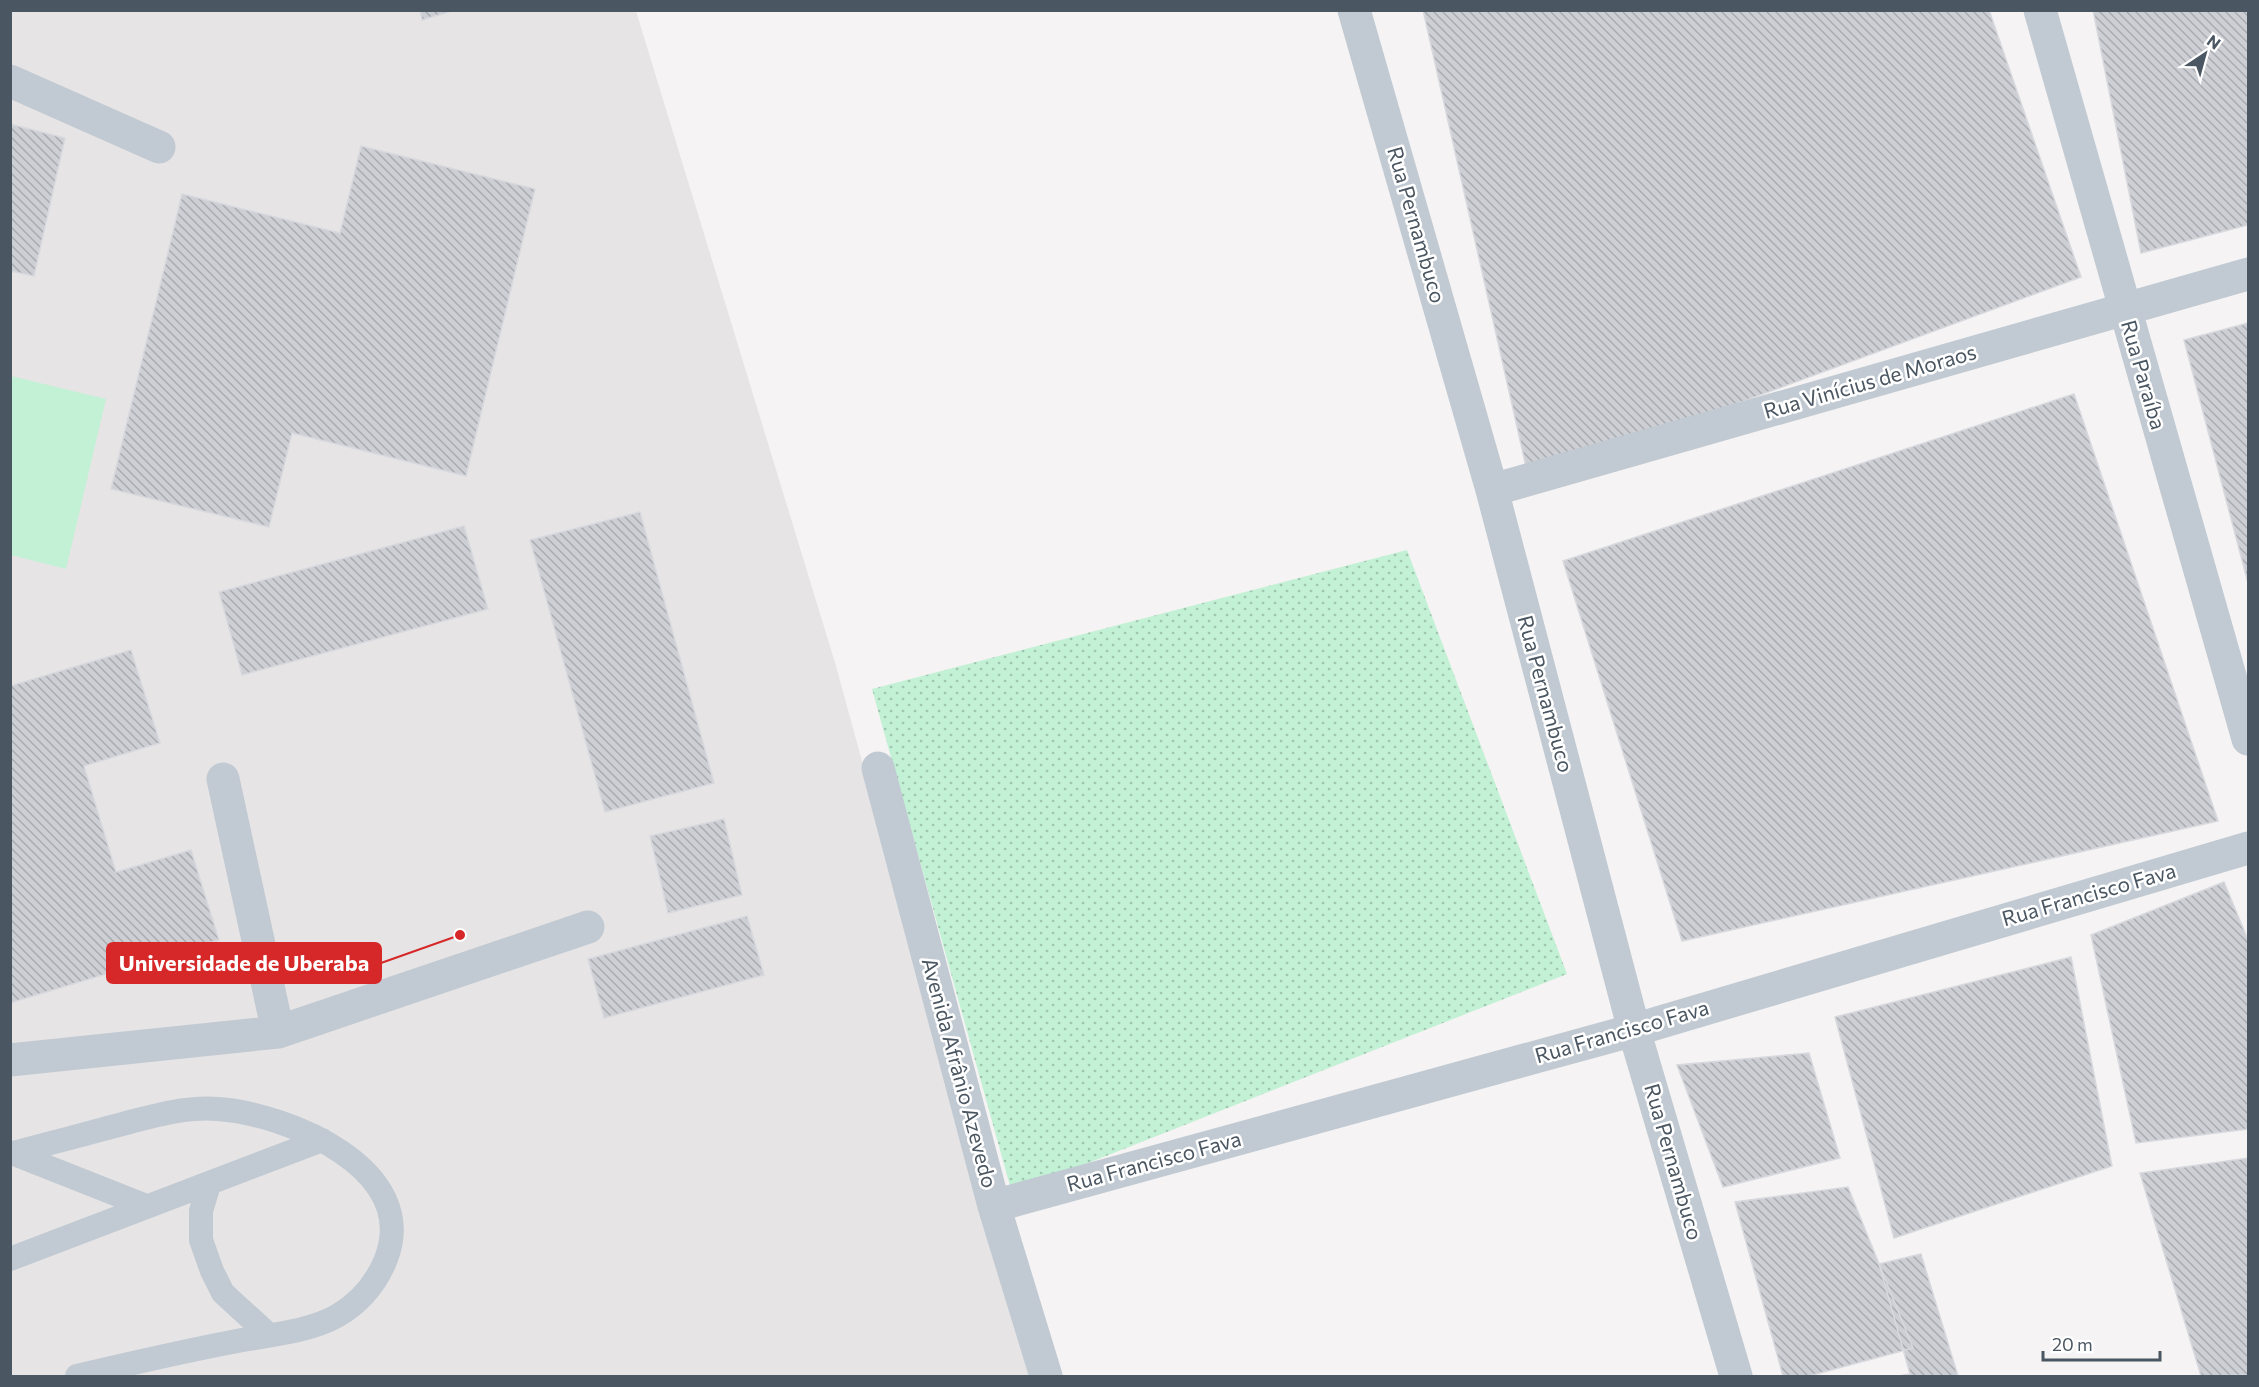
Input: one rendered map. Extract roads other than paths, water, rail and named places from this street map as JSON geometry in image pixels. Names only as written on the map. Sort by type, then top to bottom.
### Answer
[{"type":"street","name":"Rua Pernambuco","points":[[1354,10],[1492,490],[1634,1029],[1736,1377]]},
{"type":"street","name":"Rua Paraíba","points":[[2040,10],[2248,739]]},
{"type":"street","points":[[10,81],[159,147]]},
{"type":"street","name":"Rua Vinícius de Moraos","points":[[1492,490],[2248,274]]},
{"type":"street","name":"Avenida Afrânio Azevedo","points":[[878,768],[994,1206],[1046,1377]]},
{"type":"street","points":[[223,779],[278,1032]]},
{"type":"street","name":"Rua Francisco Fava","points":[[994,1206],[1634,1029],[2248,848]]},
{"type":"street","points":[[10,1060],[278,1032],[588,927]]},
{"type":"lane","points":[[11,1154],[187,1109],[218,1109],[252,1114],[282,1123],[322,1140],[352,1161],[377,1185],[391,1212],[392,1245],[380,1276],[363,1298],[336,1317],[298,1330],[163,1355],[77,1377]]},
{"type":"lane","points":[[10,1259],[322,1140]]},
{"type":"lane","points":[[11,1154],[146,1206]]},
{"type":"lane","points":[[209,1184],[201,1211],[201,1240],[212,1271],[223,1293],[269,1335]]},
{"type":"place","name":"Universidade de Uberaba","points":[[460,935]]}]
